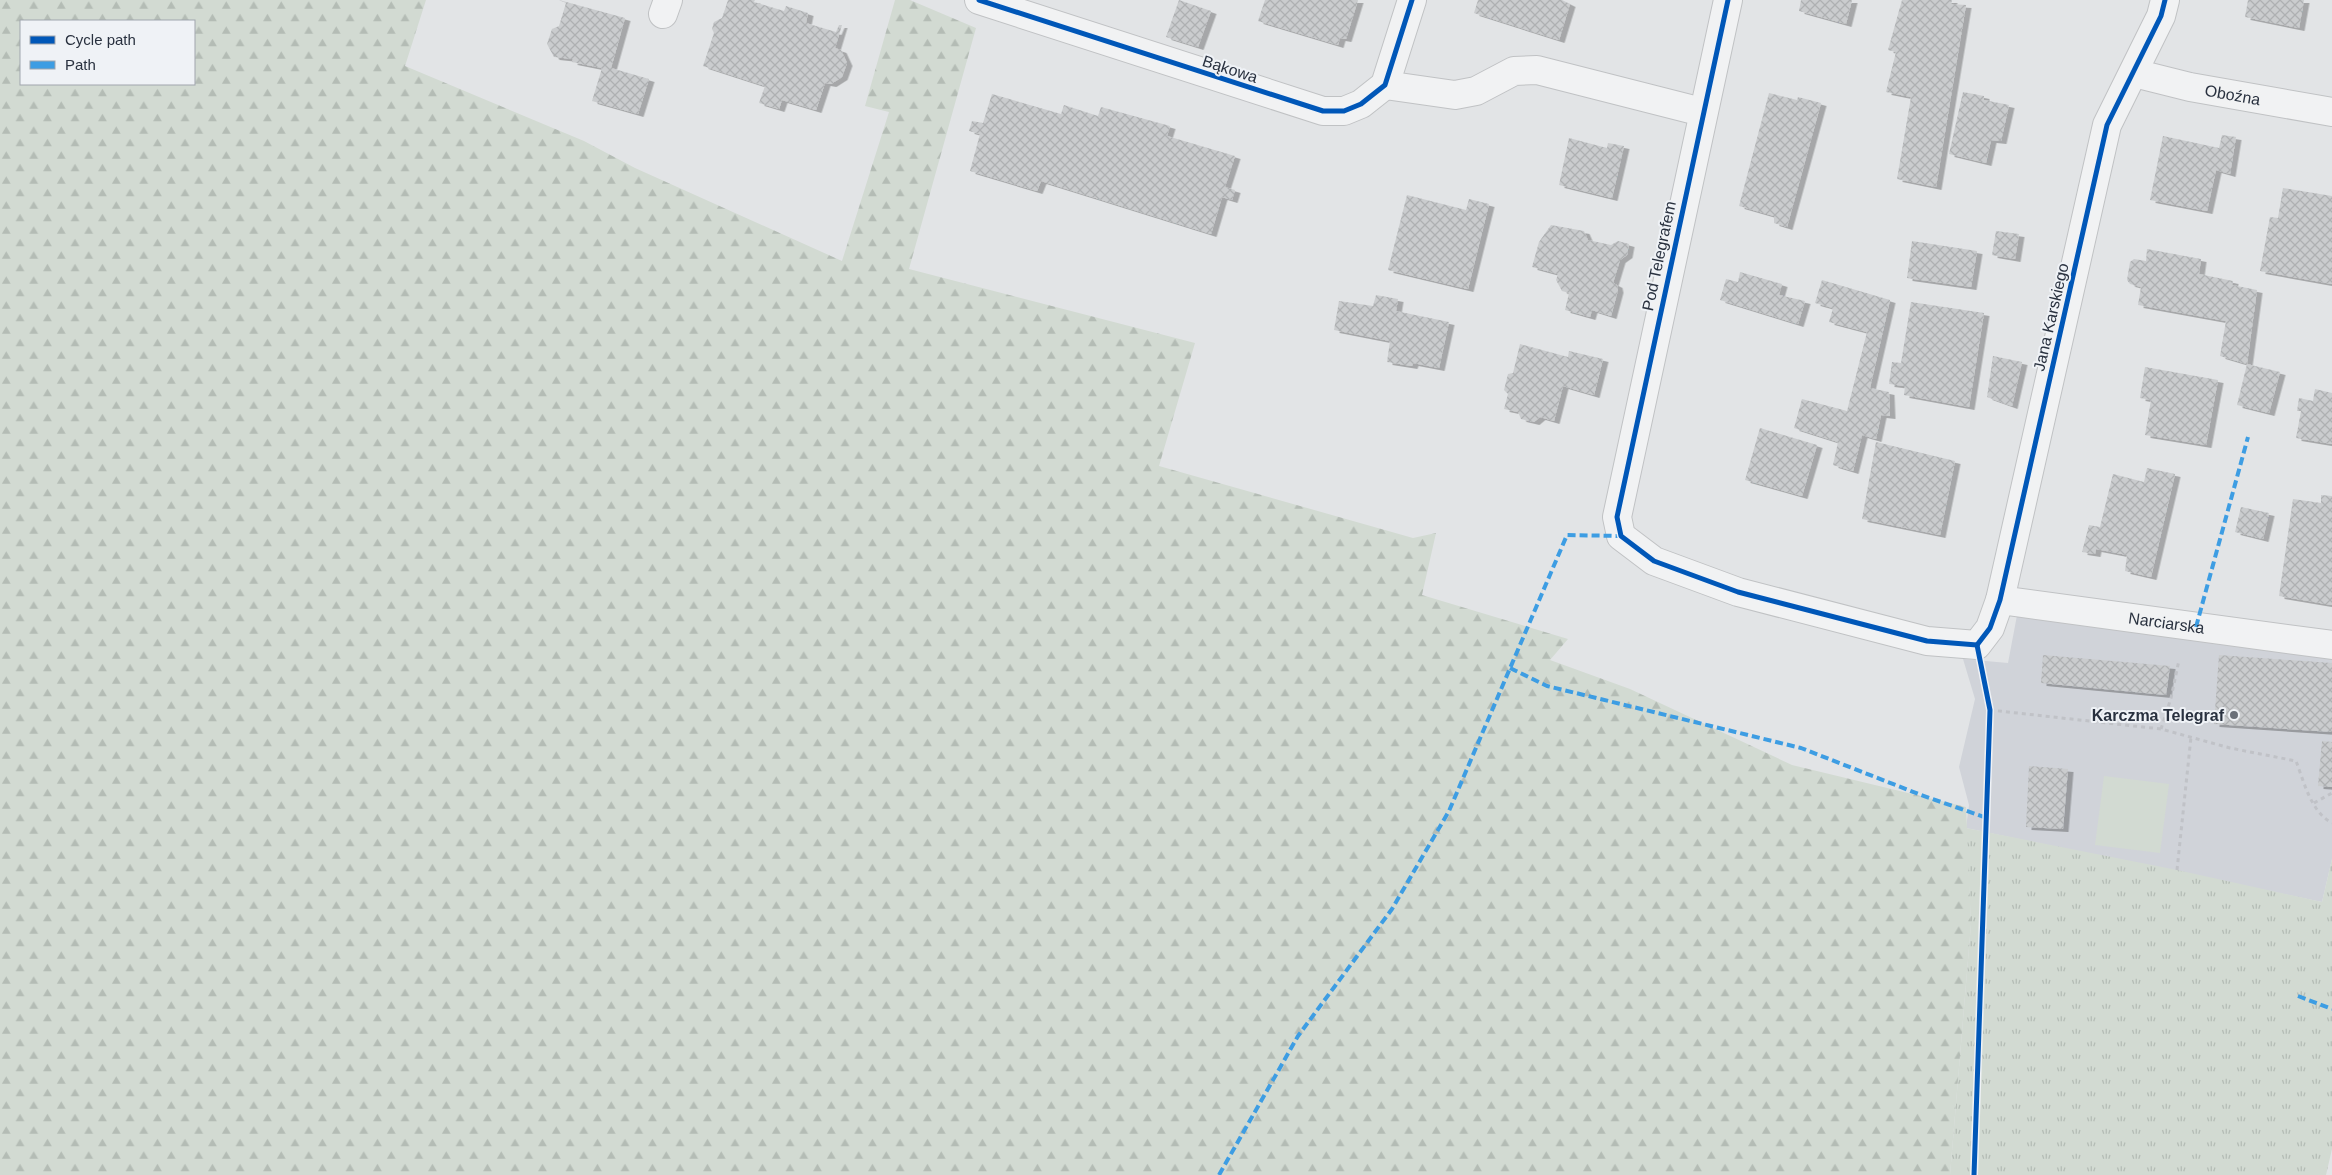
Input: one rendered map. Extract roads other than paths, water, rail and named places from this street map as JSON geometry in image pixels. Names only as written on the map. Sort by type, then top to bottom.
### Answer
[{"type":"street","name":"Bąkowa","points":[[979,0],[1323,111],[1344,111],[1361,104],[1385,85]]},
{"type":"street","points":[[1412,0],[1385,85],[1456,95],[1476,91],[1514,71],[1537,70],[1702,112]]},
{"type":"street","name":"Pod Telegrafem","points":[[1728,0],[1702,112],[1617,517],[1622,536],[1654,561],[1738,592],[1927,641],[1977,645]]},
{"type":"street","name":"Jana Karskiego","points":[[1977,645],[1990,628],[2000,600],[2107,125],[2161,16],[2166,0]]},
{"type":"street","name":"Oboźna","points":[[2134,73],[2190,87],[2332,112]]},
{"type":"street","name":"Narciarska","points":[[2000,600],[2332,645]]},
{"type":"place","name":"Karczma Telegraf","points":[[2234,715]]}]
